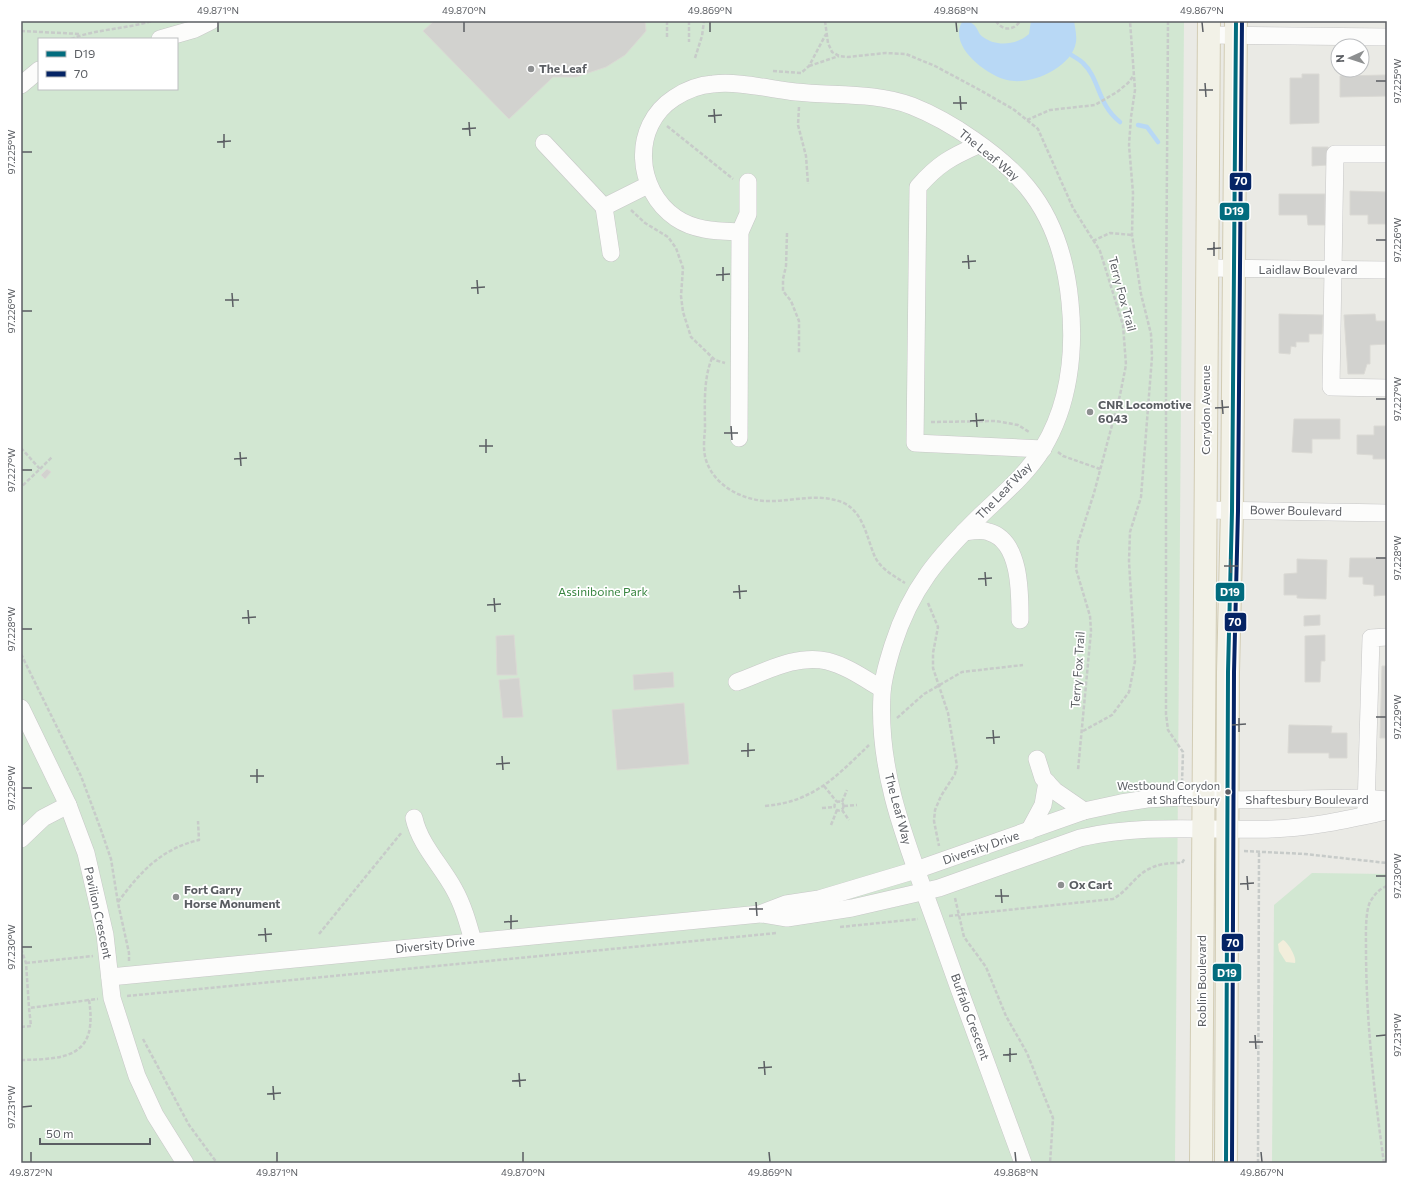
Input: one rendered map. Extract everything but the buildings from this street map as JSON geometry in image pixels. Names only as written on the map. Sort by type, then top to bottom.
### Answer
[{"type":"main road","name":"Corydon Avenue","points":[[1204,800],[1206,268],[1209,28]]},
{"type":"main road","points":[[1229,800],[1228,672],[1232,511],[1236,28]]},
{"type":"main road","name":"Roblin Boulevard","points":[[1201,1163],[1204,800]]},
{"type":"main road","name":"Roblin Boulevard","points":[[1226,1163],[1229,800]]},
{"type":"street","points":[[164,38],[195,29],[211,21]]},
{"type":"street","points":[[1209,28],[1236,28],[1387,37]]},
{"type":"street","points":[[21,85],[38,71]]},
{"type":"street","name":"The Leaf Way","points":[[740,232],[706,230],[678,220],[666,210],[648,185],[644,173],[644,146],[647,130],[655,115],[663,106],[676,96],[703,85],[718,83],[867,97],[905,103],[943,121],[1011,170],[1039,203],[1057,239],[1063,260],[1071,308],[1072,332],[1067,383],[1054,427],[1030,468],[964,532],[928,572],[906,610],[895,639],[882,689],[882,731],[889,786],[916,870]]},
{"type":"street","points":[[544,143],[604,208],[611,253]]},
{"type":"street","points":[[978,145],[947,159],[938,165],[918,187],[914,443],[1044,446]]},
{"type":"street","points":[[1387,154],[1334,154],[1332,270],[1332,387],[1387,388]]},
{"type":"street","points":[[604,208],[648,185]]},
{"type":"street","points":[[739,438],[740,232],[748,214],[748,186]]},
{"type":"street","name":"Laidlaw Boulevard","points":[[1206,268],[1387,270]]},
{"type":"street","name":"Bower Boulevard","points":[[1205,510],[1387,513]]},
{"type":"street","points":[[964,532],[988,531],[996,534],[1005,542],[1015,558],[1020,620]]},
{"type":"street","points":[[1366,816],[1365,798],[1371,638],[1387,637]]},
{"type":"street","points":[[737,682],[791,662],[810,659],[827,661],[842,666],[882,689]]},
{"type":"street","name":"Pavilion Crescent","points":[[21,708],[68,805],[86,853],[108,955],[110,977],[120,997],[137,1076],[145,1096],[164,1132],[185,1163]]},
{"type":"street","points":[[1037,759],[1043,778],[1063,798],[1084,811]]},
{"type":"street","points":[[1029,831],[1043,805],[1047,782]]},
{"type":"street","name":"Diversity Drive","points":[[760,914],[786,904],[819,899],[916,870],[1084,811],[1121,802],[1147,799],[1182,797],[1204,800]]},
{"type":"street","name":"Shaftesbury Boulevard","points":[[1204,800],[1365,798],[1387,800]]},
{"type":"street","points":[[21,839],[43,818],[68,805]]},
{"type":"street","name":"Shaftesbury Boulevard","points":[[1203,829],[1273,829],[1309,826],[1387,812]]},
{"type":"street","points":[[414,818],[421,838],[458,897],[468,921],[473,941]]},
{"type":"street","name":"Diversity Drive","points":[[110,977],[760,914],[787,918],[852,908],[924,892],[952,884],[1080,838],[1103,833],[1130,829],[1203,829]]},
{"type":"street","name":"Buffalo Crescent","points":[[916,870],[1023,1163]]},
{"type":"path","points":[[21,31],[83,34],[124,28],[152,21]]},
{"type":"path","points":[[667,21],[667,37]]},
{"type":"path","points":[[688,21],[689,42]]},
{"type":"path","points":[[695,58],[702,36],[704,21]]},
{"type":"path","points":[[825,21],[826,34],[832,52],[839,56]]},
{"type":"path","points":[[996,21],[1000,27],[1009,29],[1016,26],[1020,21]]},
{"type":"path","name":"Terry Fox Trail","points":[[1082,732],[1112,715],[1129,692],[1135,662],[1129,561],[1130,532],[1141,497],[1152,357],[1151,334],[1141,294],[1132,235],[1133,193],[1129,145],[1130,117],[1135,90],[1130,21]]},
{"type":"path","points":[[1168,21],[1166,714],[1168,730],[1182,752]]},
{"type":"path","points":[[73,38],[83,34]]},
{"type":"path","points":[[768,71],[801,73],[809,66],[826,34]]},
{"type":"path","name":"Terry Fox Trail","points":[[809,66],[839,56],[886,53],[906,54],[935,66],[1013,110],[1038,129],[1072,208],[1100,251],[1123,324],[1126,348],[1126,365],[1120,395],[1078,543],[1076,569],[1090,616],[1091,630],[1078,770]]},
{"type":"path","points":[[801,73],[798,125],[806,156],[808,184]]},
{"type":"path","points":[[1027,120],[1050,110],[1095,105],[1128,83],[1134,74]]},
{"type":"path","points":[[655,115],[711,163],[748,186]]},
{"type":"path","points":[[623,198],[634,214],[668,237],[676,248],[683,268],[681,296],[683,312],[691,337],[712,358],[740,370]]},
{"type":"path","points":[[787,233],[786,266],[783,279],[783,291],[791,301],[799,321],[799,353]]},
{"type":"path","points":[[1093,241],[1110,233],[1132,235]]},
{"type":"path","points":[[712,358],[707,370],[704,442],[706,459],[711,470],[721,483],[735,493],[766,501],[827,498],[844,504],[854,510],[859,517],[876,558],[883,567],[916,591],[930,606],[938,627],[933,654],[934,668],[948,713],[956,755],[955,774],[941,796],[935,810],[934,821],[944,861]]},
{"type":"path","points":[[915,421],[1011,423],[1018,425],[1044,446],[1063,456],[1100,469]]},
{"type":"path","points":[[21,448],[40,469]]},
{"type":"path","points":[[21,487],[52,457]]},
{"type":"path","points":[[824,786],[837,802]]},
{"type":"path","points":[[844,806],[842,802],[847,790]]},
{"type":"path","points":[[837,802],[842,802]]},
{"type":"path","points":[[835,806],[837,802]]},
{"type":"path","points":[[844,806],[857,805]]},
{"type":"path","points":[[822,808],[835,806]]},
{"type":"path","points":[[831,825],[837,810],[835,806]]},
{"type":"path","points":[[842,810],[844,806]]},
{"type":"path","points":[[837,810],[842,810]]},
{"type":"path","points":[[842,810],[849,820]]},
{"type":"path","points":[[319,934],[393,841],[414,818]]},
{"type":"path","points":[[118,903],[133,882],[160,857],[183,844],[199,840],[198,821]]},
{"type":"path","points":[[1258,1163],[1259,853]]},
{"type":"path","points":[[952,884],[964,937],[986,967],[1006,1016],[1026,1053],[1053,1118],[1050,1163]]},
{"type":"path","points":[[1384,1163],[1377,1111],[1369,1025],[1366,927],[1369,903],[1380,889],[1387,886]]},
{"type":"path","points":[[21,949],[26,962],[31,1026],[21,1027]]},
{"type":"path","points":[[26,962],[108,955]]},
{"type":"path","points":[[29,1008],[120,997],[130,1004]]},
{"type":"path","points":[[21,1060],[55,1059],[76,1051],[86,1041],[91,1029],[92,1015],[89,1000]]},
{"type":"path","points":[[143,1038],[189,1125],[218,1163]]},
{"type":"green space","name":"Assiniboine Park","points":[[21,21],[1184,21],[1175,1163],[21,1163]]},
{"type":"green space","points":[[1312,873],[1387,874],[1387,1163],[1272,1163],[1274,905]]},
{"type":"sand","points":[[1283,940],[1292,950],[1295,963],[1286,962],[1279,951],[1278,944]]},
{"type":"water","points":[[968,21],[976,27],[983,37],[988,40],[1006,43],[1019,41],[1029,34],[1031,21],[1074,21],[1076,42],[1073,51],[1067,60],[1049,73],[1027,80],[1007,80],[998,77],[980,66],[965,50],[960,40],[959,31],[962,22]]},
{"type":"waterway","points":[[1070,54],[1089,69],[1107,107],[1120,122]]},
{"type":"waterway","points":[[1138,125],[1147,127],[1158,142]]},
{"type":"transit line","name":"D19","points":[[1226,1163],[1228,672],[1232,511],[1236,21]]},
{"type":"transit line","name":"70","points":[[1232,1163],[1234,672],[1238,511],[1242,21]]},
{"type":"place","name":"The Leaf","points":[[531,69]]},
{"type":"place","name":"CNR Locomotive 6043","points":[[1090,412]]},
{"type":"place","name":"Westbound Corydon at Shaftesbury","points":[[1228,792]]},
{"type":"place","name":"Ox Cart","points":[[1061,885]]},
{"type":"place","name":"Fort Garry Horse Monument","points":[[176,897]]}]
